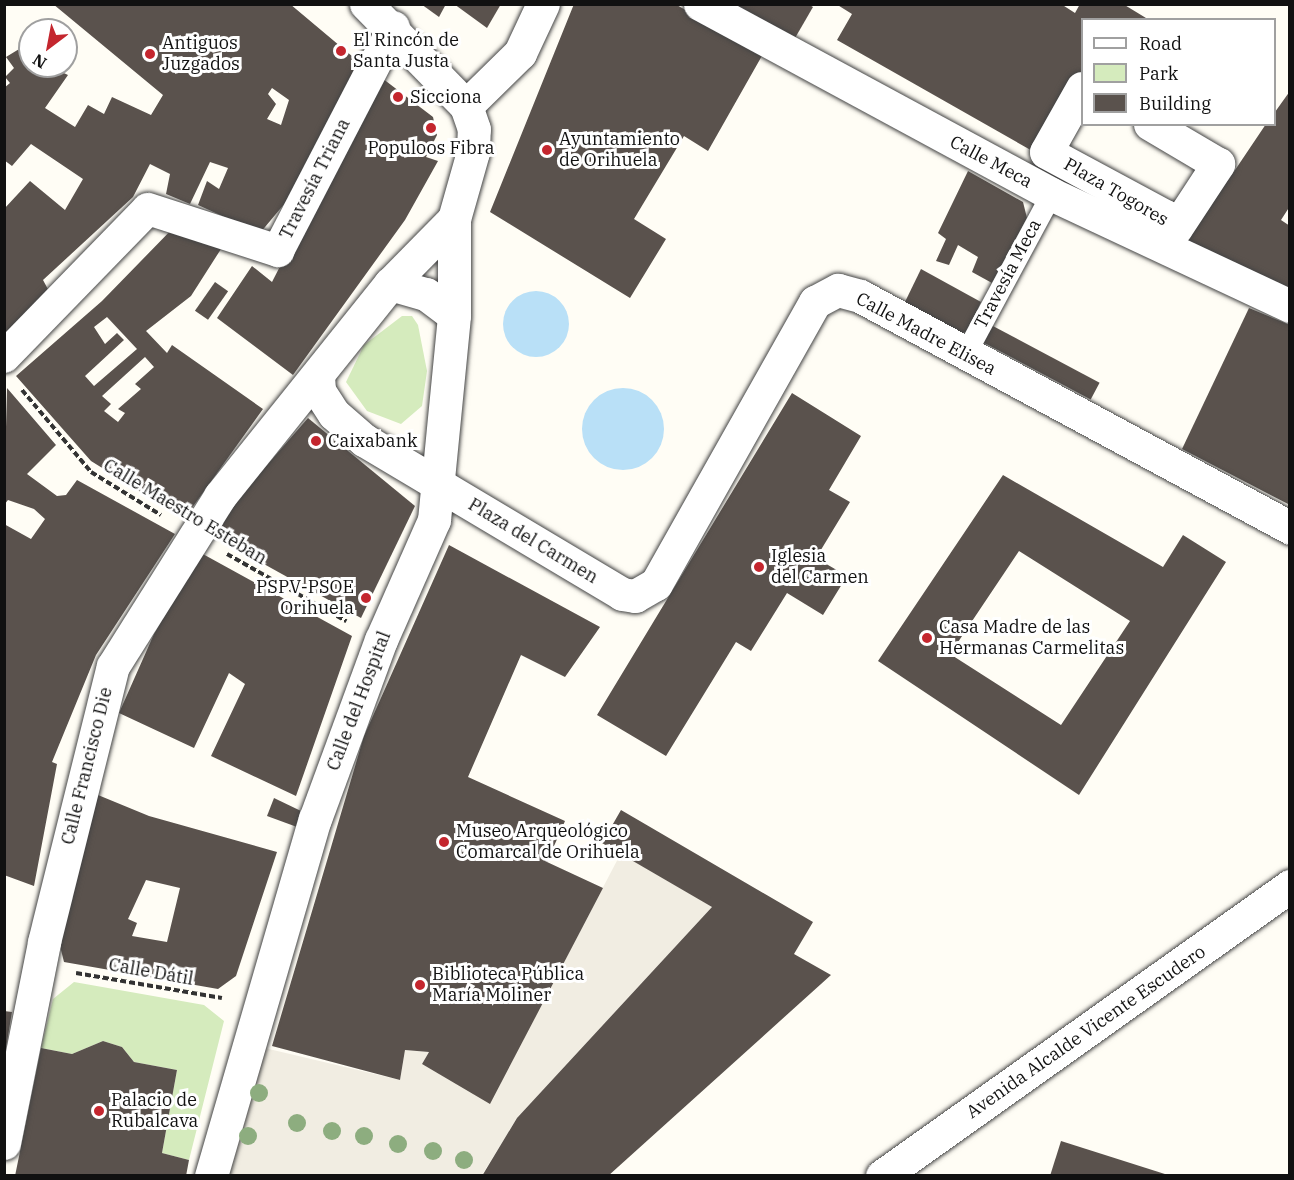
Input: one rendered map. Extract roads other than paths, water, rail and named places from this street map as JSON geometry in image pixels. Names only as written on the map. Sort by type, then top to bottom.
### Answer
[{"type":"street","points":[[366,4],[394,27],[466,106],[473,153],[454,219]]},
{"type":"street","points":[[466,106],[510,66],[543,4]]},
{"type":"street","name":"Calle Meca","points":[[700,4],[1051,194],[1290,306]]},
{"type":"street","name":"Travesía Triana","points":[[4,357],[148,209],[278,251],[394,27]]},
{"type":"street","name":"Plaza Togores","points":[[1081,91],[1046,152],[1165,216],[1176,228],[1218,165],[1153,126]]},
{"type":"street","name":"Calle Francisco Die","points":[[4,1143],[40,966],[101,698],[113,666],[193,535],[390,284],[454,219]]},
{"type":"street","name":"Calle del Hospital","points":[[211,1176],[258,1004],[315,819],[381,640],[434,520],[429,471],[454,315],[454,219]]},
{"type":"street","points":[[390,284],[426,294],[454,315]]},
{"type":"street","name":"Calle Madre Elisea","points":[[656,584],[815,302],[838,290],[860,296],[1290,528]]},
{"type":"street","name":"Plaza del Carmen","points":[[318,376],[319,391],[334,414],[429,471],[622,594],[635,596],[656,584]]},
{"type":"street","name":"Avenida Alcalde Vicente Escudero","points":[[882,1176],[1290,886]]},
{"type":"lane","name":"Travesía Meca","points":[[965,354],[1051,194]]},
{"type":"water","points":[[529,291],[543,291],[555,296],[564,305],[569,324],[567,337],[560,348],[543,357],[529,357],[517,352],[508,343],[503,331],[503,317],[508,305],[517,296]]},
{"type":"water","points":[[623,388],[639,391],[652,400],[661,413],[664,429],[661,445],[652,458],[639,467],[623,470],[607,467],[594,458],[585,445],[582,429],[585,413],[594,400],[607,391]]},
{"type":"place","name":"El Rincón de Santa Justa","points":[[341,51]]},
{"type":"place","name":"Antiguos Juzgados","points":[[150,54]]},
{"type":"place","name":"Sicciona","points":[[398,97]]},
{"type":"place","name":"Populoos Fibra","points":[[431,128]]},
{"type":"place","name":"Ayuntamiento de Orihuela","points":[[547,150]]},
{"type":"place","name":"Caixabank","points":[[316,441]]},
{"type":"place","name":"Iglesia del Carmen","points":[[759,567]]},
{"type":"place","name":"PSPV-PSOE Orihuela","points":[[366,598]]},
{"type":"place","name":"Casa Madre de las Hermanas Carmelitas","points":[[927,638]]},
{"type":"place","name":"Museo Arqueológico Comarcal de Orihuela","points":[[444,842]]},
{"type":"place","name":"Biblioteca Pública María Moliner","points":[[420,985]]},
{"type":"place","name":"Palacio de Rubalcava","points":[[99,1111]]}]
